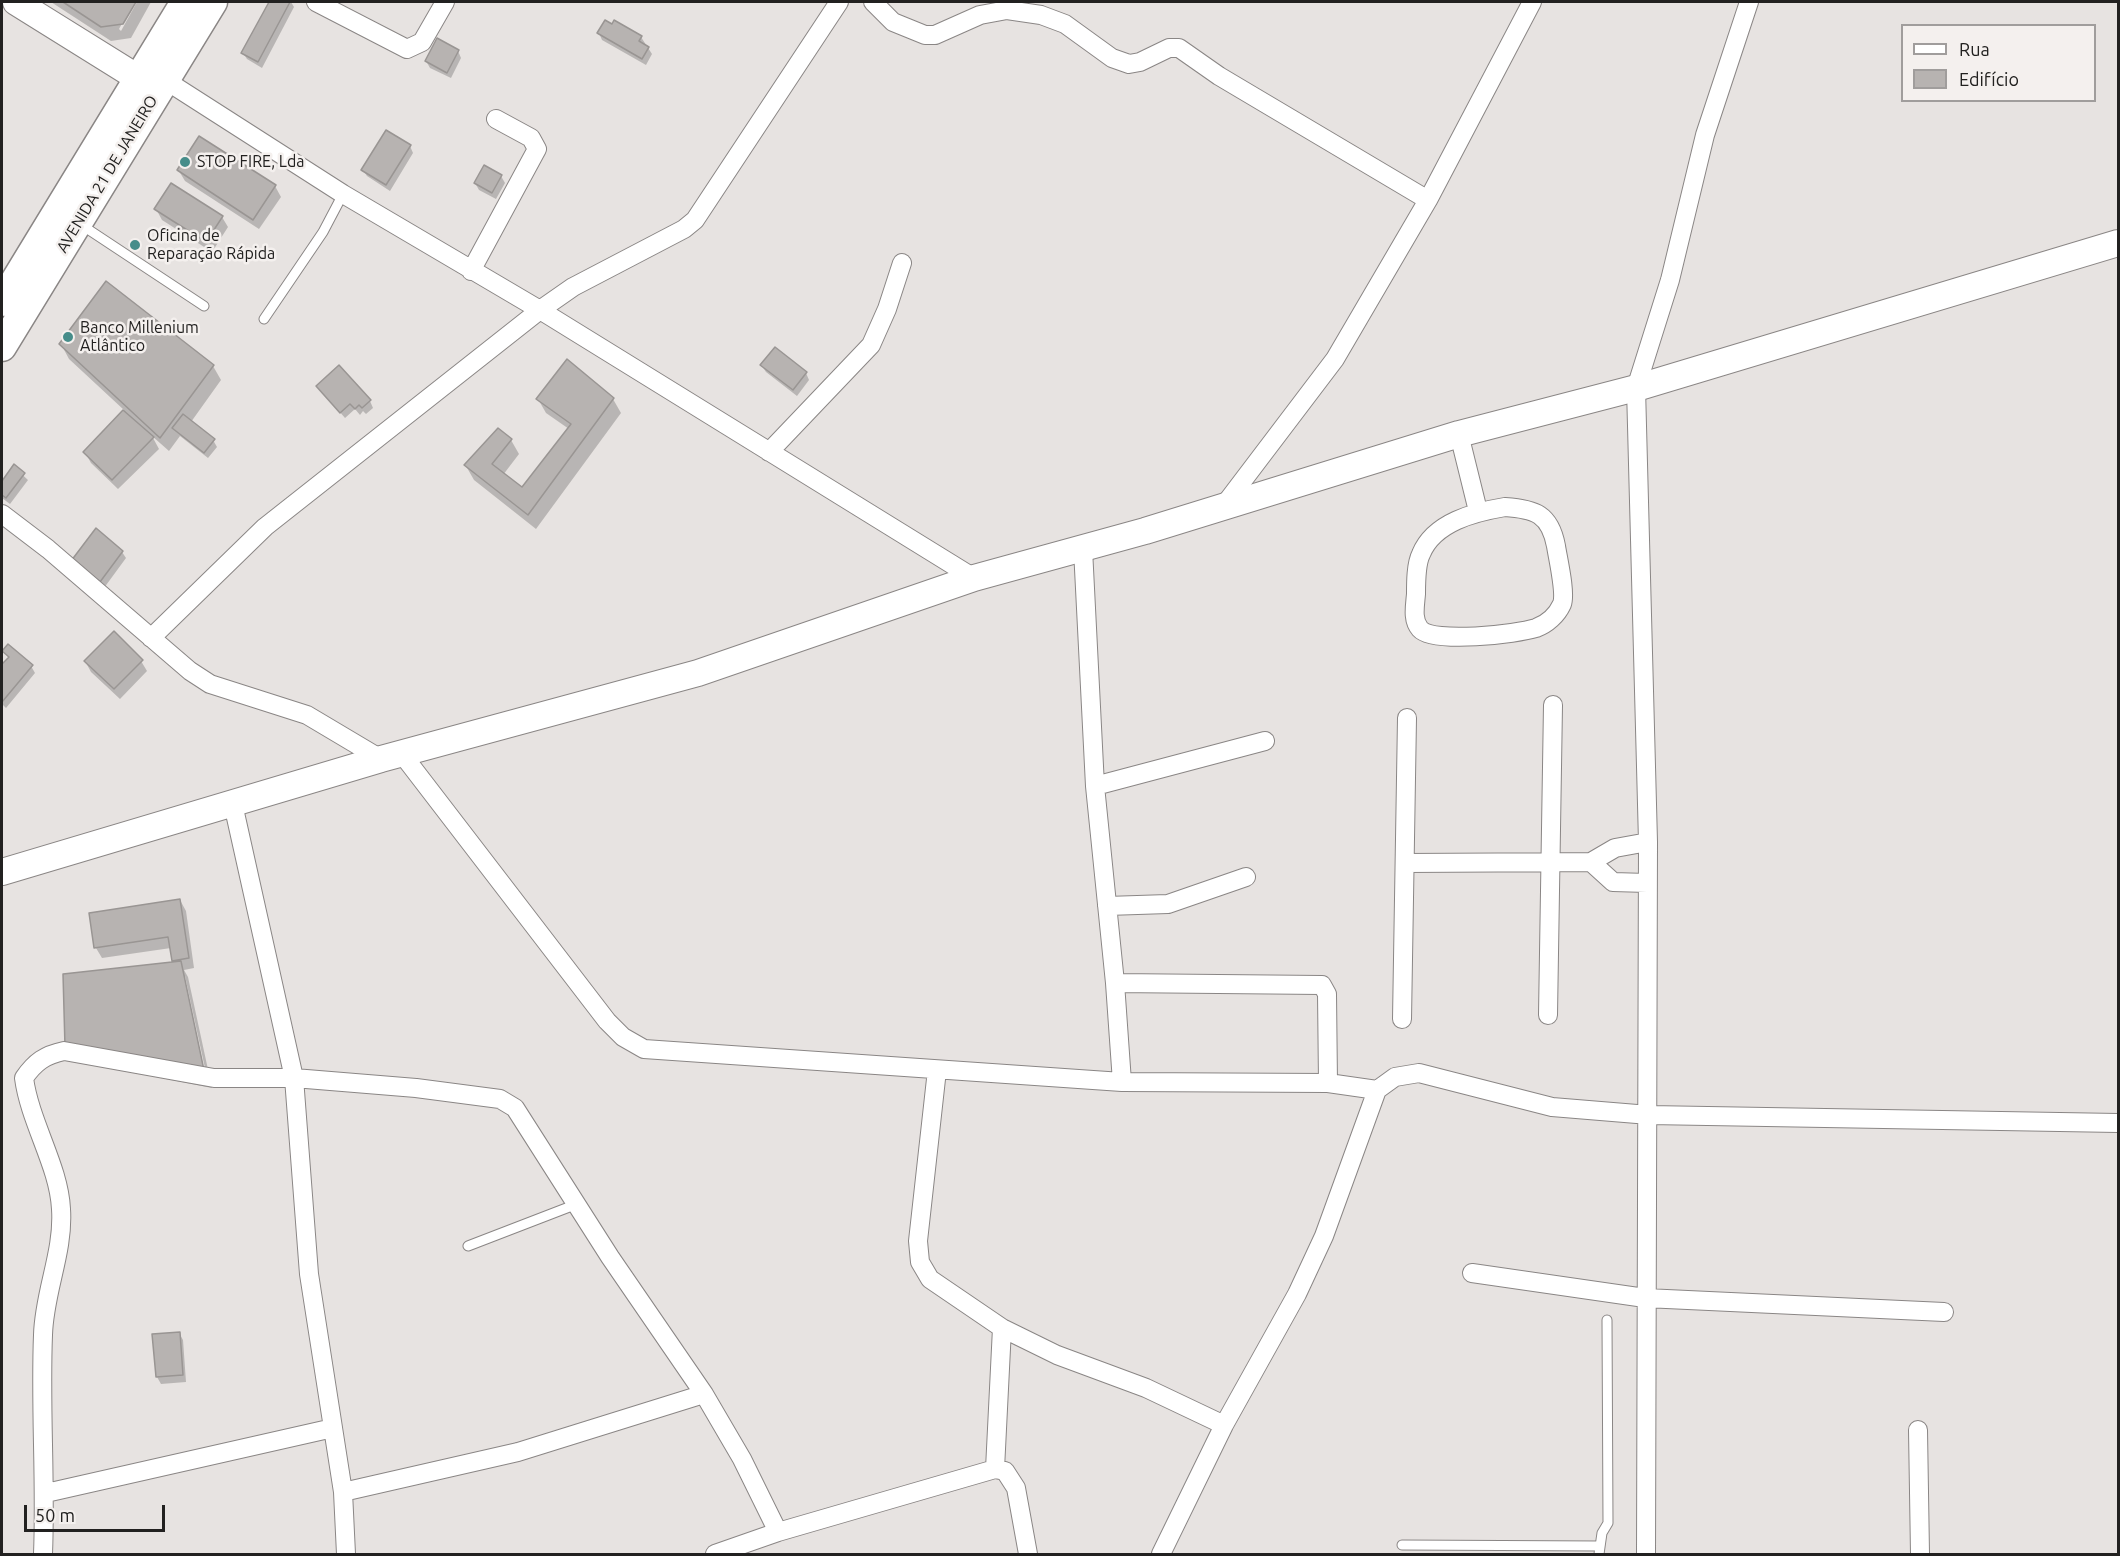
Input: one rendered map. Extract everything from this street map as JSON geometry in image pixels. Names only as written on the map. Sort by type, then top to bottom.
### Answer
[{"type":"main road","points":[[16,2],[152,79]]},
{"type":"main road","name":"AVENIDA 21 DE JANEIRO","points":[[2,347],[78,223],[152,79],[185,2]]},
{"type":"main road","name":"AVENIDA 21 DE JANEIRO","points":[[2,302],[152,79],[213,2]]},
{"type":"main road","points":[[2,872],[391,756],[698,673],[974,578],[1222,508],[1459,434],[1636,388],[2118,243]]},
{"type":"street","points":[[316,2],[407,49],[422,42],[445,2]]},
{"type":"street","points":[[151,638],[265,526],[540,310],[573,287],[684,229],[695,220],[839,2]]},
{"type":"street","points":[[873,2],[893,22],[925,35],[935,35],[980,15],[1007,10],[1033,13],[1065,24],[1112,58],[1129,64],[1140,62],[1169,48],[1179,48],[1219,76],[1428,200]]},
{"type":"street","points":[[1222,508],[1335,359],[1428,200],[1532,2]]},
{"type":"street","points":[[1646,1554],[1648,842],[1636,388],[1670,280],[1705,135],[1749,2]]},
{"type":"street","points":[[152,79],[540,310],[974,578]]},
{"type":"street","points":[[471,271],[537,148],[531,138],[496,119]]},
{"type":"street","points":[[769,452],[871,345],[887,309],[902,263]]},
{"type":"street","points":[[1459,434],[1478,512]]},
{"type":"street","points":[[1505,507],[1529,508],[1542,516],[1553,531],[1563,602],[1554,617],[1536,628],[1491,635],[1430,636],[1420,629],[1415,617],[1420,554],[1433,537],[1453,522],[1478,512],[1505,507]]},
{"type":"street","points":[[2,514],[48,549],[190,671],[210,684],[307,715],[391,756],[606,1021],[624,1037],[644,1049],[1122,1082],[1328,1083],[1377,1090]]},
{"type":"street","points":[[1083,549],[1095,786],[1115,983],[1122,1082]]},
{"type":"street","points":[[1548,1015],[1552,705]]},
{"type":"street","points":[[1402,1018],[1407,718]]},
{"type":"street","points":[[1095,786],[1264,741]]},
{"type":"street","points":[[233,804],[294,1078],[309,1274],[343,1492],[346,1554]]},
{"type":"street","points":[[1405,863],[1591,862],[1615,848],[1648,842]]},
{"type":"street","points":[[1591,862],[1613,882],[1647,883]]},
{"type":"street","points":[[1107,906],[1168,904],[1246,877]]},
{"type":"street","points":[[1115,983],[1322,985],[1327,994],[1328,1083]]},
{"type":"street","points":[[43,1554],[46,1493],[43,1333],[62,1233],[61,1206],[54,1177],[27,1103],[24,1078],[34,1063],[49,1054],[64,1051],[214,1078],[294,1078],[416,1088],[500,1099],[515,1108],[704,1394],[742,1459],[778,1532]]},
{"type":"street","points":[[937,1070],[918,1241],[920,1262],[930,1279],[1002,1328],[1057,1356],[1146,1388],[1224,1425]]},
{"type":"street","points":[[1161,1554],[1224,1425],[1297,1294],[1324,1236],[1377,1090],[1395,1077],[1419,1073],[1552,1107],[1649,1115],[2118,1123]]},
{"type":"street","points":[[1472,1274],[1645,1298],[1944,1312]]},
{"type":"street","points":[[996,1469],[1002,1328]]},
{"type":"street","points":[[343,1492],[518,1452],[704,1394]]},
{"type":"street","points":[[46,1493],[333,1428]]},
{"type":"street","points":[[1917,1430],[1920,1554]]},
{"type":"street","points":[[715,1554],[778,1532],[996,1469],[1005,1471],[1016,1488],[1028,1554]]},
{"type":"lane","points":[[264,319],[323,232],[343,194]]},
{"type":"lane","points":[[78,223],[204,306]]},
{"type":"lane","points":[[468,1246],[577,1204]]},
{"type":"lane","points":[[1402,1545],[1599,1550],[1602,1533],[1608,1523],[1607,1320]]},
{"type":"building","points":[[63,2],[136,2],[123,24],[101,27]]},
{"type":"building","points":[[269,2],[290,2],[258,62],[241,53]]},
{"type":"building","points":[[605,20],[612,24],[614,20],[642,36],[639,41],[649,47],[642,59],[597,33]]},
{"type":"building","points":[[437,38],[459,50],[447,73],[425,61]]},
{"type":"building","points":[[386,130],[411,145],[386,185],[361,170]]},
{"type":"building","points":[[199,136],[276,185],[253,220],[177,170]]},
{"type":"building","points":[[484,165],[502,175],[492,193],[474,183]]},
{"type":"building","points":[[171,183],[223,216],[206,242],[154,209]]},
{"type":"building","points":[[106,281],[214,365],[160,438],[59,344]]},
{"type":"building","points":[[775,347],[807,372],[793,390],[760,365]]},
{"type":"building","points":[[567,359],[614,398],[528,515],[464,465],[498,428],[512,439],[492,464],[522,487],[571,424],[536,399]]},
{"type":"building","points":[[339,365],[371,400],[362,408],[359,405],[355,409],[350,404],[340,413],[316,386]]},
{"type":"building","points":[[123,410],[154,437],[112,480],[83,452]]},
{"type":"building","points":[[183,414],[215,439],[204,453],[172,428]]},
{"type":"building","points":[[14,464],[25,473],[6,498],[2,495],[2,481]]},
{"type":"building","points":[[96,528],[123,551],[100,582],[71,561]]},
{"type":"building","points":[[114,631],[143,660],[114,689],[84,661]]},
{"type":"building","points":[[8,644],[33,665],[2,702],[2,664],[9,657],[2,651]]},
{"type":"building","points":[[180,899],[189,958],[172,961],[168,937],[94,948],[89,913]]},
{"type":"building","points":[[181,961],[205,1075],[65,1047],[63,974]]},
{"type":"building","points":[[180,1332],[183,1375],[156,1377],[152,1334]]},
{"type":"place","name":"STOP FIRE, Lda","points":[[185,162]]},
{"type":"place","name":"Oficina de Reparação Rápida","points":[[135,245]]},
{"type":"place","name":"Banco Millenium Atlântico","points":[[68,337]]}]
